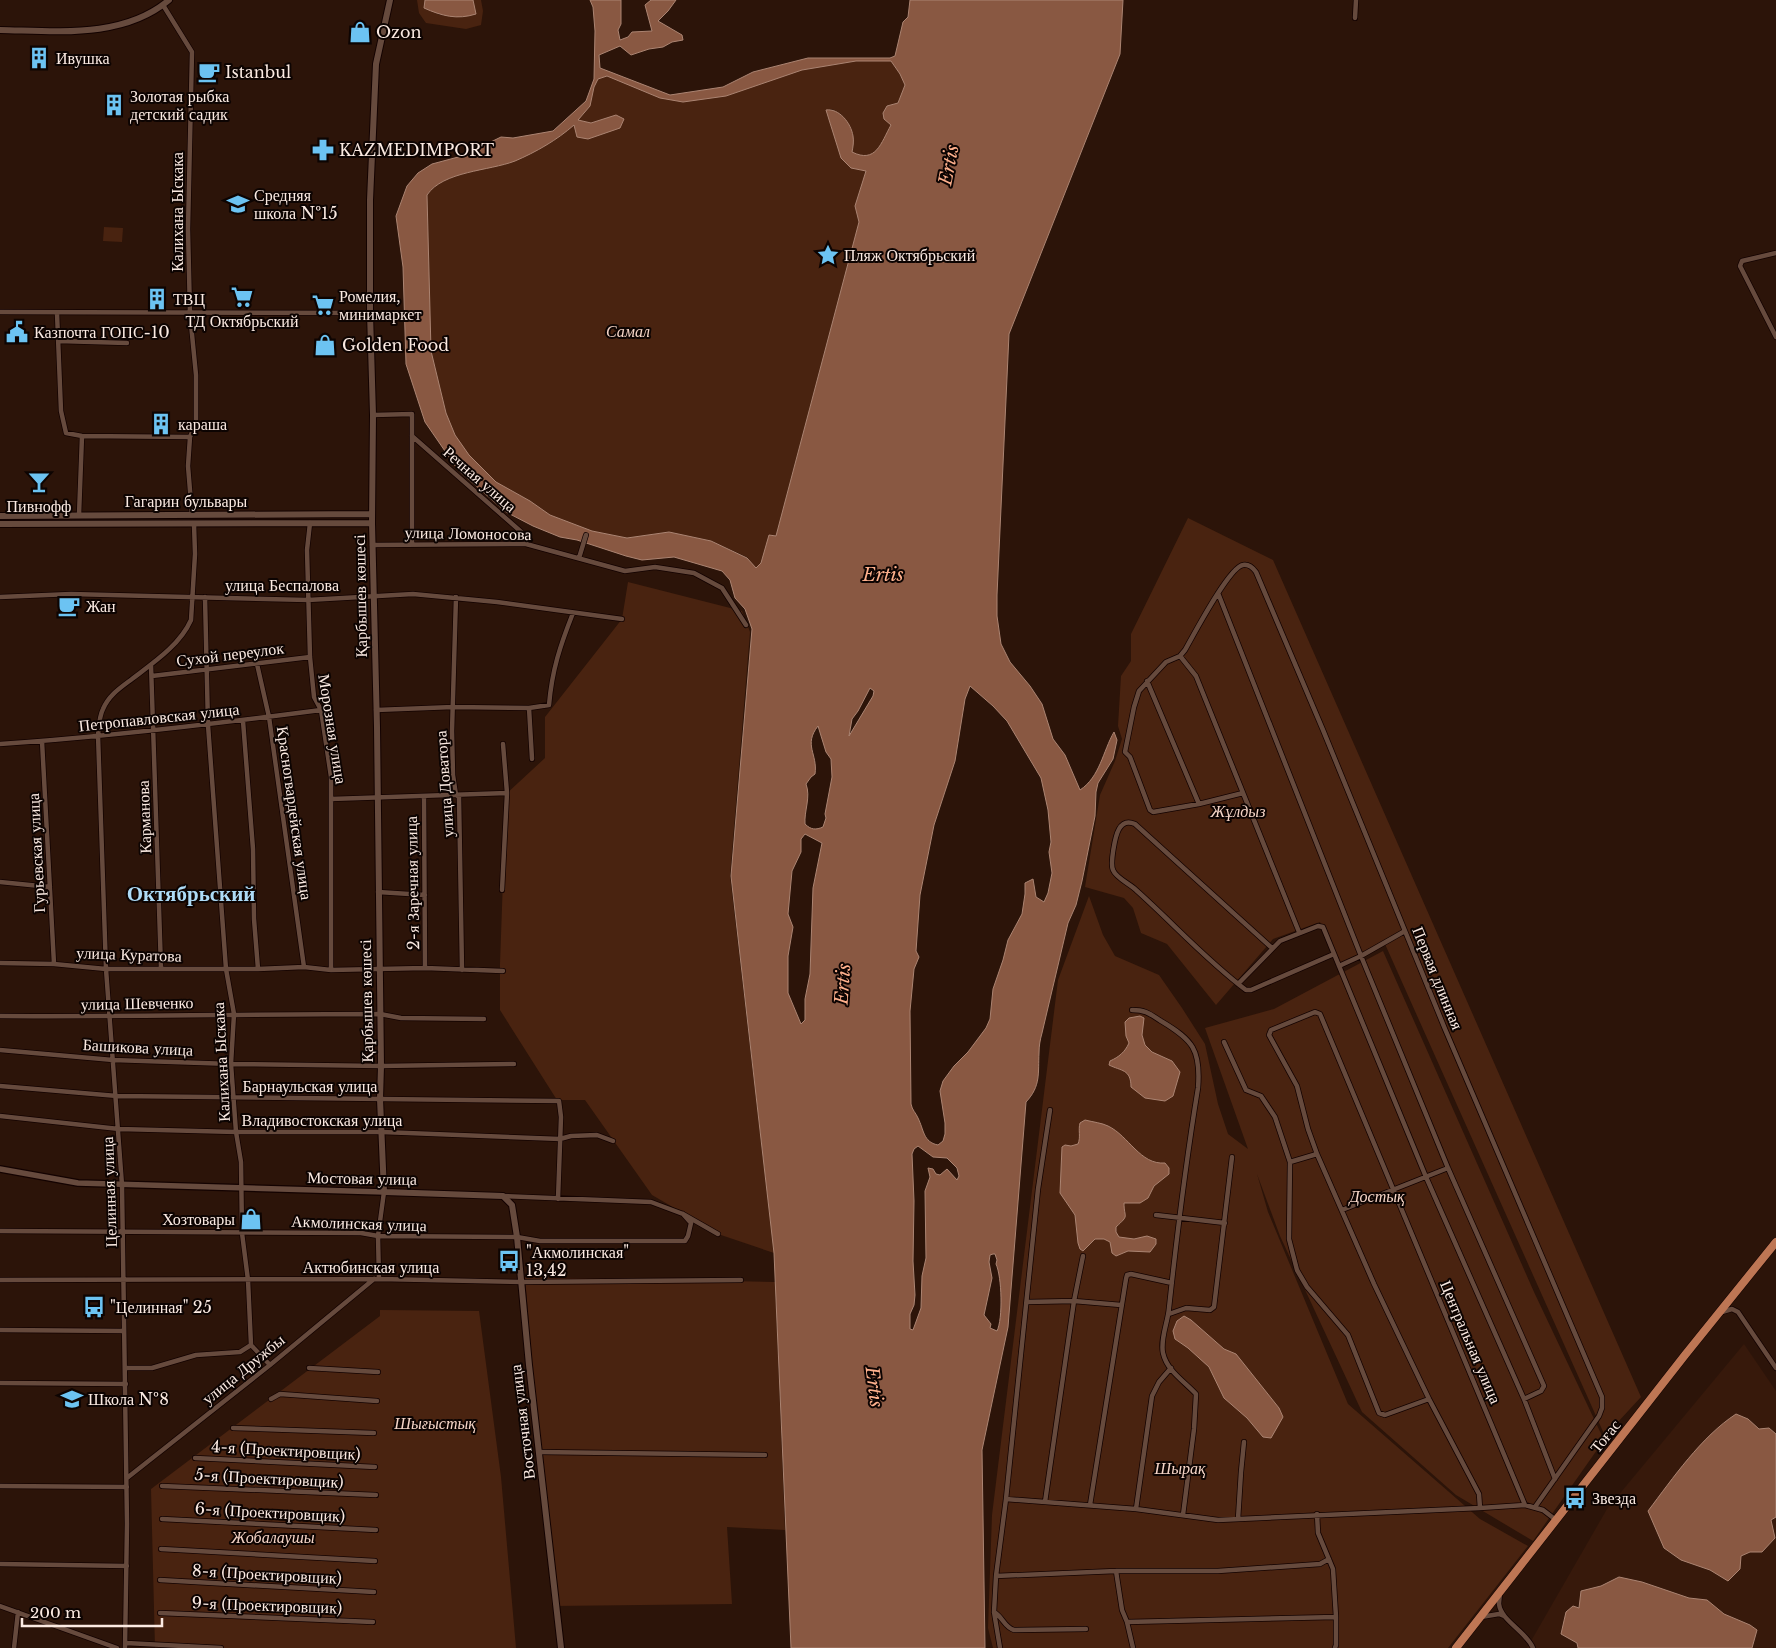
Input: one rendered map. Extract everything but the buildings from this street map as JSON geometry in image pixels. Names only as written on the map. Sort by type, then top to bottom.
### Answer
[{"type":"highway","name":"Тоғас","points":[[1456,1648],[1776,1242]]},
{"type":"main road","points":[[0,30],[108,28],[145,16],[169,0]]},
{"type":"main road","name":"Қарбышев көшесі","points":[[384,1192],[380,1099],[382,1066],[372,545],[374,414],[370,314],[370,200],[376,64],[390,0]]},
{"type":"main road","name":"Гагарин бульвары","points":[[0,516],[372,514]]},
{"type":"main road","points":[[192,515],[194,524]]},
{"type":"main road","name":"Гагарин бульвары","points":[[0,524],[372,523]]},
{"type":"main road","name":"Мостовая улица","points":[[384,1192],[504,1196]]},
{"type":"main road","name":"Восточная улица","points":[[504,1196],[512,1205],[517,1237],[529,1365],[561,1648]]},
{"type":"street","points":[[1355,18],[1356,0]]},
{"type":"street","name":"Калихана Ыскака","points":[[163,5],[192,52],[188,229],[190,314],[196,375],[196,422],[190,437],[188,466],[192,515]]},
{"type":"street","points":[[1776,253],[1742,261],[1740,266],[1776,337]]},
{"type":"street","points":[[0,312],[370,314]]},
{"type":"street","points":[[57,313],[61,411],[66,432],[82,436],[190,437]]},
{"type":"street","points":[[58,342],[127,343]]},
{"type":"street","points":[[374,414],[412,414],[412,544]]},
{"type":"street","points":[[80,515],[82,436]]},
{"type":"street","name":"Речная улица","points":[[412,436],[527,537],[526,544]]},
{"type":"street","name":"Целинная улица","points":[[125,1646],[127,1478],[122,1185],[117,1096],[106,969],[98,735],[101,712],[112,694],[151,664],[179,639],[187,629],[191,620],[196,554],[194,524]]},
{"type":"street","name":"Морозная улица","points":[[310,524],[307,550],[310,658],[314,697],[321,710],[331,777],[331,970]]},
{"type":"street","points":[[579,558],[586,535]]},
{"type":"street","name":"улица Ломоносова","points":[[372,545],[526,544],[625,571],[655,567],[694,573],[722,588],[746,625]]},
{"type":"street","name":"Первая длинная","points":[[1218,593],[1241,565],[1246,564],[1256,572],[1602,1397],[1599,1416],[1555,1479]]},
{"type":"street","points":[[1218,593],[1180,656],[1166,662],[1139,691],[1125,752],[1130,757],[1150,810],[1153,812],[1199,804],[1243,793]]},
{"type":"street","points":[[1218,593],[1361,956],[1448,1168],[1544,1386],[1541,1391],[1524,1399]]},
{"type":"street","name":"улица Беспалова","points":[[0,597],[71,594],[308,600],[413,594],[456,597],[622,619]]},
{"type":"street","name":"Калихана Ыскака","points":[[205,597],[208,725],[226,969],[234,1014],[231,1064],[236,1132],[241,1162],[242,1233],[248,1280],[251,1345]]},
{"type":"street","name":"улица Доватора","points":[[456,597],[453,775],[456,795],[459,797],[462,970]]},
{"type":"street","points":[[376,710],[453,707],[529,708],[549,705],[551,678],[555,661],[573,613]]},
{"type":"street","points":[[1180,656],[1196,676],[1299,932]]},
{"type":"street","name":"Сухой переулок","points":[[152,676],[310,658]]},
{"type":"street","name":"Карманова","points":[[151,664],[161,968]]},
{"type":"street","name":"Красногвардейская улица","points":[[257,664],[269,717],[304,967]]},
{"type":"street","points":[[1147,681],[1199,804]]},
{"type":"street","points":[[529,708],[532,759]]},
{"type":"street","name":"Петропавловская улица","points":[[0,744],[208,725],[321,710]]},
{"type":"street","points":[[243,721],[253,848],[254,919],[258,969]]},
{"type":"street","name":"Гурьевская улица","points":[[42,741],[54,964]]},
{"type":"street","points":[[502,744],[507,793],[502,890]]},
{"type":"street","points":[[331,799],[507,793]]},
{"type":"street","name":"2-я Заречная улица","points":[[424,797],[426,968]]},
{"type":"street","points":[[1272,948],[1135,824],[1129,822],[1123,824],[1118,830],[1112,869],[1115,873],[1135,889],[1208,959],[1246,990],[1251,990],[1334,954]]},
{"type":"street","points":[[0,882],[50,887]]},
{"type":"street","points":[[378,892],[425,894]]},
{"type":"street","points":[[1238,984],[1280,941],[1299,932],[1318,926],[1323,927],[1426,1177],[1524,1399],[1555,1479],[1535,1507]]},
{"type":"street","points":[[1339,966],[1406,931]]},
{"type":"street","name":"улица Куратова","points":[[0,963],[54,964],[106,969],[258,969],[304,967],[331,970],[426,968],[503,971]]},
{"type":"street","points":[[1132,1010],[1143,1010],[1174,1029],[1190,1042],[1200,1067],[1178,1218],[1169,1314],[1162,1344],[1163,1353],[1170,1368],[1196,1394],[1194,1429],[1183,1515]]},
{"type":"street","name":"Центральная улица","points":[[1317,1154],[1308,1129],[1297,1086],[1269,1035],[1271,1030],[1315,1012],[1320,1014],[1526,1505]]},
{"type":"street","name":"улица Шевченко","points":[[0,1016],[109,1017],[234,1014],[380,1014],[401,1018],[484,1019]]},
{"type":"street","points":[[1224,1042],[1246,1090],[1261,1096],[1275,1117],[1290,1162],[1289,1239],[1297,1270],[1307,1287],[1348,1335],[1379,1413],[1385,1415],[1429,1399]]},
{"type":"street","name":"Башикова улица","points":[[0,1050],[113,1060],[231,1064],[382,1066],[514,1064]]},
{"type":"street","name":"Барнаульская улица","points":[[0,1086],[117,1096],[559,1101],[560,1139]]},
{"type":"street","points":[[1000,1648],[994,1612],[996,1576],[1006,1499],[1038,1188],[1050,1110]]},
{"type":"street","name":"Владивостокская улица","points":[[0,1116],[119,1129],[236,1132],[382,1132],[560,1139],[571,1136],[597,1135],[613,1141]]},
{"type":"street","points":[[558,1198],[560,1139]]},
{"type":"street","points":[[1290,1162],[1317,1154],[1374,1284],[1429,1399],[1479,1494],[1480,1508]]},
{"type":"street","points":[[1169,1314],[1186,1308],[1210,1310],[1214,1307],[1232,1157]]},
{"type":"street","points":[[1342,1210],[1448,1168]]},
{"type":"street","name":"Мостовая улица","points":[[0,1169],[78,1184],[384,1192]]},
{"type":"street","points":[[379,1278],[378,1236],[384,1192]]},
{"type":"street","name":"Мостовая улица","points":[[504,1196],[652,1202],[683,1214],[718,1234]]},
{"type":"street","name":"Акмолинская улица","points":[[0,1231],[361,1233],[378,1236],[517,1237],[540,1241],[685,1241],[691,1223],[683,1214]]},
{"type":"street","points":[[1156,1215],[1225,1223]]},
{"type":"street","points":[[1045,1502],[1082,1256]]},
{"type":"street","points":[[1090,1505],[1127,1275],[1131,1274],[1172,1283]]},
{"type":"street","name":"Актюбинская улица","points":[[0,1280],[374,1278],[521,1282],[742,1280]]},
{"type":"street","name":"улица Дружбы","points":[[127,1478],[374,1278]]},
{"type":"street","points":[[1027,1302],[1074,1301],[1121,1304]]},
{"type":"street","points":[[1718,1314],[1732,1309],[1738,1312],[1776,1368]]},
{"type":"street","points":[[0,1330],[124,1331]]},
{"type":"street","points":[[125,1368],[152,1368],[196,1355],[240,1352],[251,1345],[270,1364]]},
{"type":"street","points":[[309,1368],[378,1372]]},
{"type":"street","points":[[1136,1509],[1152,1396],[1158,1382],[1170,1368]]},
{"type":"street","points":[[0,1383],[126,1384]]},
{"type":"street","points":[[271,1398],[280,1394],[377,1401]]},
{"type":"street","points":[[233,1428],[374,1433]]},
{"type":"street","points":[[1238,1519],[1240,1472],[1244,1442]]},
{"type":"street","points":[[539,1452],[765,1456]]},
{"type":"street","name":"4-я (Проектировщик)","points":[[195,1458],[375,1467]]},
{"type":"street","points":[[0,1486],[127,1487]]},
{"type":"street","name":"5-я (Проектировщик)","points":[[162,1486],[376,1495]]},
{"type":"street","points":[[1006,1499],[1136,1509],[1218,1520],[1526,1505],[1543,1510],[1556,1520]]},
{"type":"street","points":[[1317,1514],[1318,1534],[1334,1569],[1335,1648]]},
{"type":"street","name":"6-я (Проектировщик)","points":[[162,1519],[376,1530]]},
{"type":"street","points":[[161,1549],[375,1561]]},
{"type":"street","points":[[996,1576],[1116,1571],[1218,1571],[1320,1564],[1330,1559]]},
{"type":"street","points":[[0,1564],[127,1566]]},
{"type":"street","points":[[1116,1571],[1122,1610],[1133,1648]]},
{"type":"street","name":"8-я (Проектировщик)","points":[[160,1580],[374,1592]]},
{"type":"street","points":[[1500,1590],[1499,1605],[1504,1616]]},
{"type":"street","points":[[0,1606],[116,1648]]},
{"type":"street","points":[[14,1648],[18,1612]]},
{"type":"street","points":[[994,1612],[998,1614],[1006,1626],[1014,1630],[1086,1629]]},
{"type":"street","name":"9-я (Проектировщик)","points":[[160,1613],[373,1622]]},
{"type":"street","points":[[1479,1618],[1499,1614],[1504,1616],[1523,1632],[1533,1648]]},
{"type":"street","points":[[1127,1622],[1336,1616]]},
{"type":"street","points":[[125,1646],[221,1648]]},
{"type":"shaded area","points":[[1744,1344],[1776,1391],[1776,1648],[1527,1648],[1607,1509]]},
{"type":"green space","points":[[417,0],[425,0],[424,8],[440,15],[464,17],[473,5],[473,0],[481,0],[483,11],[481,25],[466,29],[426,23],[419,13]]},
{"type":"green space","name":"Самал","points":[[856,61],[891,61],[905,85],[898,103],[887,106],[892,125],[877,150],[867,155],[852,152],[853,135],[841,114],[832,109],[826,110],[841,158],[866,171],[855,206],[859,222],[776,536],[769,535],[761,563],[756,569],[747,557],[711,541],[669,532],[627,538],[592,531],[550,515],[530,501],[496,482],[468,455],[455,435],[446,413],[431,351],[427,195],[434,187],[455,176],[504,164],[531,153],[553,141],[574,125],[577,136],[616,115],[591,123],[578,120],[590,106],[594,87],[598,79],[607,76],[660,98],[726,96],[802,70]]},
{"type":"green space","points":[[104,227],[123,228],[122,242],[103,241]]},
{"type":"green space","name":"Жұлдыз","points":[[1188,518],[1273,560],[1641,1397],[1605,1436],[1385,944],[1339,966],[1320,922],[1273,939],[1216,1005],[1167,944],[1141,933],[1133,908],[1124,898],[1085,887],[1100,795],[1115,761],[1122,739],[1118,726],[1121,676],[1131,661],[1131,634]]},
{"type":"green space","points":[[628,582],[742,611],[750,632],[730,876],[774,1253],[721,1235],[652,1195],[585,1100],[557,1100],[500,1010],[506,794],[545,758],[545,717],[622,619]]},
{"type":"green space","name":"Шырақ","points":[[1089,896],[1103,935],[1115,956],[1159,975],[1205,1044],[1218,1104],[1228,1134],[1248,1149],[1205,1028],[1274,1009],[1383,951],[1534,1292],[1604,1440],[1533,1541],[1456,1495],[1362,1412],[1280,1236],[1257,1174],[1268,1212],[1348,1404],[1480,1519],[1528,1546],[1448,1648],[993,1648],[988,1628],[992,1515],[1058,980]]},
{"type":"green space","points":[[525,1277],[775,1282],[785,1530],[727,1527],[732,1604],[552,1606]]},
{"type":"green space","name":"Жобалаушы","points":[[380,1310],[479,1311],[501,1477],[516,1648],[155,1648],[151,1489],[380,1316]]},
{"type":"water","points":[[425,0],[473,0],[476,14],[462,17],[443,15],[424,8]]},
{"type":"water","name":"Ertis","points":[[590,0],[621,0],[621,24],[618,30],[620,40],[628,37],[632,32],[652,31],[645,5],[651,0],[676,0],[658,21],[682,35],[683,40],[631,55],[620,46],[599,55],[600,68],[670,95],[723,87],[753,72],[808,58],[890,58],[895,56],[903,22],[908,17],[910,0],[1123,0],[1120,54],[1009,334],[997,595],[997,616],[1001,644],[1010,662],[1042,704],[1053,739],[1065,755],[1080,790],[1087,785],[1097,771],[1114,732],[1117,740],[1113,759],[1098,783],[1095,816],[1082,881],[1076,905],[1068,923],[1040,1041],[1038,1079],[1031,1096],[1026,1102],[1008,1327],[982,1450],[985,1648],[791,1648],[774,1253],[731,876],[752,629],[745,609],[735,598],[730,580],[722,571],[674,557],[642,560],[626,556],[577,540],[560,537],[506,512],[458,470],[425,422],[406,364],[403,267],[396,216],[407,186],[418,173],[432,164],[462,156],[501,137],[513,138],[553,131],[586,101],[594,79],[595,31],[593,7]],"holes":[[[856,61],[891,61],[905,85],[898,103],[887,106],[883,113],[884,119],[891,125],[881,145],[877,150],[867,155],[852,152],[853,136],[850,126],[840,114],[835,111],[826,110],[841,158],[851,168],[866,171],[855,206],[859,222],[776,536],[769,535],[761,563],[756,568],[747,558],[711,541],[669,532],[627,538],[592,531],[550,515],[530,501],[496,482],[469,455],[455,435],[446,413],[431,351],[427,195],[434,187],[455,176],[515,161],[553,141],[574,125],[577,137],[588,139],[620,128],[624,119],[616,115],[591,123],[578,120],[590,106],[594,87],[598,79],[607,76],[660,98],[683,102],[726,96],[802,70]],[[970,686],[1007,721],[1041,778],[1048,810],[1051,842],[1049,852],[1052,873],[1044,902],[1036,897],[1033,879],[1025,883],[1022,914],[1008,940],[993,989],[990,1019],[986,1028],[968,1052],[943,1081],[940,1091],[945,1134],[943,1141],[938,1145],[929,1141],[925,1135],[911,1104],[910,1011],[914,969],[919,957],[916,951],[920,895],[934,825],[955,761],[965,699]],[[870,688],[874,691],[873,696],[849,736],[852,719],[858,711]],[[818,726],[826,752],[831,759],[832,777],[825,814],[826,818],[823,827],[816,829],[805,824],[808,794],[806,784],[815,774],[812,739]],[[805,834],[822,843],[813,888],[810,974],[805,999],[805,1020],[801,1024],[788,993],[788,956],[793,927],[788,914],[792,871],[801,852],[801,839]],[[918,1146],[933,1157],[947,1158],[957,1168],[959,1176],[957,1180],[947,1169],[940,1175],[936,1174],[933,1169],[928,1168],[930,1177],[925,1191],[926,1258],[922,1276],[921,1308],[913,1330],[910,1329],[910,1314],[914,1305],[915,1295],[912,1154]],[[995,1254],[1000,1278],[1001,1298],[997,1331],[990,1328],[991,1324],[984,1315],[992,1278],[989,1262],[990,1255]]]},
{"type":"water","points":[[1140,1016],[1144,1018],[1142,1035],[1145,1045],[1152,1052],[1172,1061],[1180,1072],[1173,1096],[1165,1101],[1145,1098],[1131,1087],[1131,1081],[1127,1074],[1109,1065],[1110,1061],[1121,1054],[1129,1043],[1126,1036],[1125,1022],[1129,1018]]},
{"type":"water","points":[[1085,1120],[1108,1126],[1142,1155],[1156,1162],[1165,1163],[1169,1168],[1169,1174],[1154,1186],[1148,1198],[1140,1203],[1124,1203],[1125,1218],[1116,1227],[1119,1237],[1134,1239],[1147,1236],[1156,1239],[1156,1244],[1150,1252],[1128,1251],[1116,1256],[1112,1253],[1110,1242],[1104,1239],[1095,1239],[1083,1251],[1080,1249],[1075,1215],[1060,1193],[1062,1147],[1078,1144],[1080,1123]]},
{"type":"water","points":[[1184,1316],[1224,1349],[1236,1354],[1279,1408],[1283,1417],[1271,1438],[1263,1437],[1247,1418],[1224,1398],[1209,1367],[1175,1339],[1173,1331],[1177,1321]]},
{"type":"water","points":[[1736,1414],[1748,1419],[1759,1429],[1769,1428],[1776,1434],[1776,1517],[1771,1520],[1775,1538],[1762,1552],[1750,1552],[1741,1556],[1740,1569],[1728,1581],[1710,1570],[1681,1560],[1664,1548],[1648,1511],[1699,1446],[1723,1423]]},
{"type":"water","points":[[1619,1577],[1642,1582],[1689,1598],[1707,1600],[1724,1614],[1757,1630],[1752,1648],[1578,1648],[1577,1643],[1561,1634],[1566,1612],[1573,1606],[1579,1608],[1581,1591],[1601,1586]]},
{"type":"place","name":"Ozon","points":[[360,32]]},
{"type":"place","name":"Ивушка","points":[[39,58]]},
{"type":"place","name":"Istanbul","points":[[209,72]]},
{"type":"place","name":"Золотая рыбка детский садик","points":[[114,105]]},
{"type":"place","name":"KAZMEDIMPORT","points":[[323,150]]},
{"type":"place","name":"Средняя школа №15","points":[[238,204]]},
{"type":"place","name":"Пляж Октябрьский","points":[[828,255]]},
{"type":"place","name":"ТД Октябрьский","points":[[242,297]]},
{"type":"place","name":"ТВЦ","points":[[157,299]]},
{"type":"place","name":"Ромелия, минимаркет","points":[[323,305]]},
{"type":"place","name":"Казпочта ГОПС-10","points":[[17,332]]},
{"type":"place","name":"Golden Food","points":[[325,345]]},
{"type":"place","name":"караша","points":[[161,424]]},
{"type":"place","name":"Пивнофф","points":[[39,482]]},
{"type":"place","name":"Жан","points":[[69,606]]},
{"type":"place","name":"Хозтовары","points":[[251,1219]]},
{"type":"place","name":"\"Акмолинская\" 13,42","points":[[509,1261]]},
{"type":"place","name":"\"Целинная\" 25","points":[[94,1307]]},
{"type":"place","name":"Школа №8","points":[[72,1399]]},
{"type":"place","name":"Звезда","points":[[1575,1498]]},
{"type":"district","name":"Октябрьский","points":[[191,894]]},
{"type":"park label","name":"Достық","points":[[1377,1196]]},
{"type":"park label","name":"Шығыстық","points":[[435,1423]]}]
